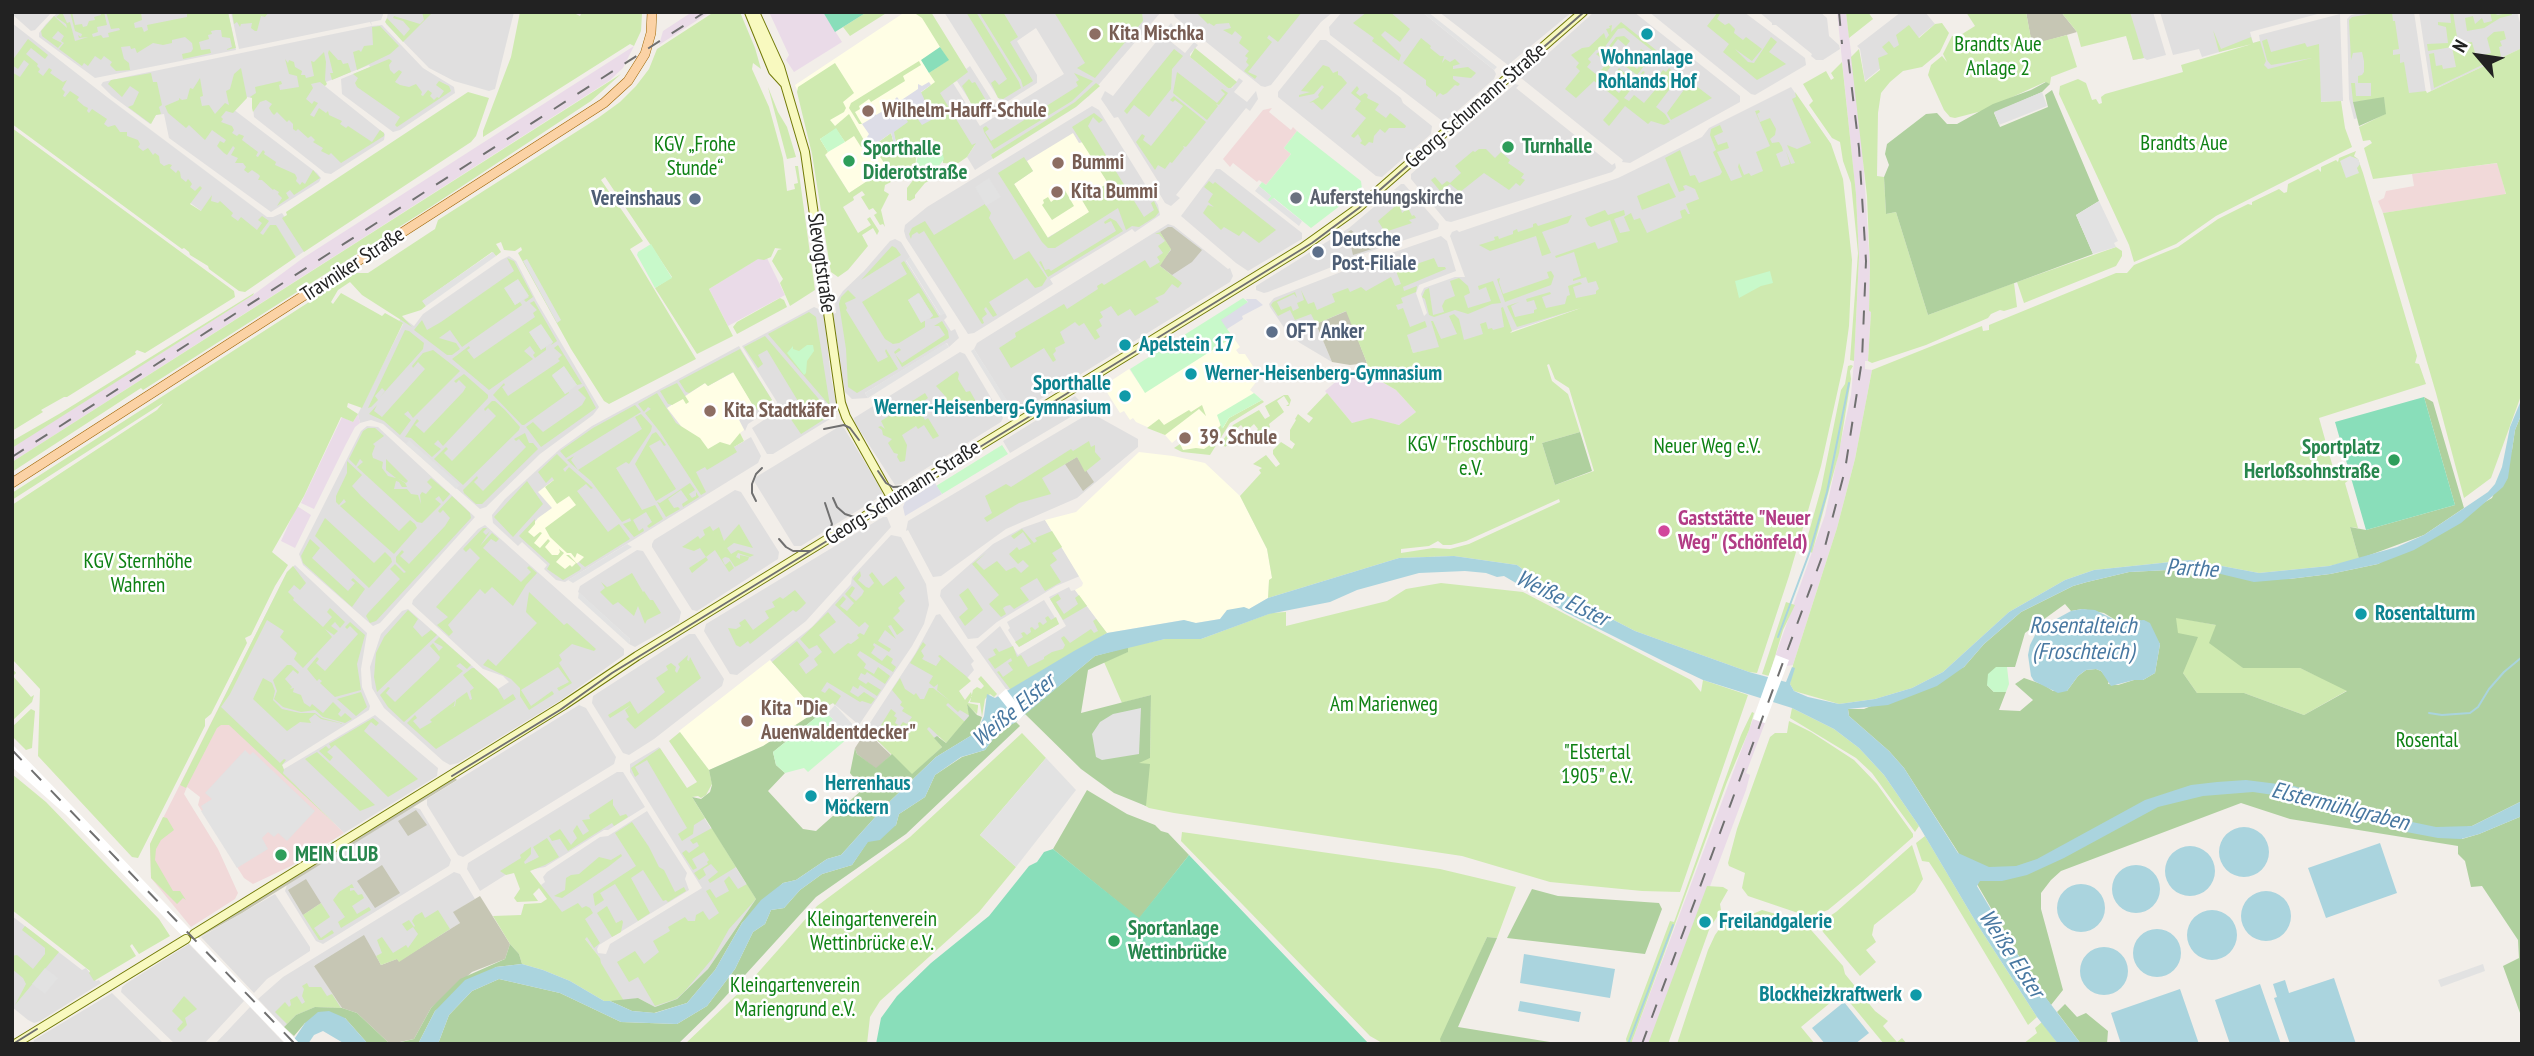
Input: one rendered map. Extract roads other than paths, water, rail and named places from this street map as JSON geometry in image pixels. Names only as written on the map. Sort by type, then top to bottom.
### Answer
[{"type":"main road","name":"Travniker Straße","points":[[12,483],[604,103],[628,81],[642,60],[651,33],[652,12]]},
{"type":"main road","name":"Slevogtstraße","points":[[749,12],[773,71],[786,85]]},
{"type":"main road","name":"Slevogtstraße","points":[[755,12],[786,85],[806,159],[841,403],[892,499]]},
{"type":"main road","name":"Georg-Schumann-Straße","points":[[15,1044],[1328,230],[1366,201],[1583,12]]},
{"type":"water","points":[[2522,398],[2522,413],[2515,430],[2508,478],[2503,487],[2461,523],[2414,550],[2378,564],[2289,579],[2254,582],[2204,570],[2188,569],[2129,572],[2087,582],[2073,586],[2021,612],[1984,644],[1964,667],[1937,686],[1888,705],[1848,709],[1849,716],[1904,768],[1958,853],[1989,867],[2016,866],[2037,859],[2145,800],[2191,785],[2246,780],[2294,786],[2393,818],[2436,827],[2472,826],[2522,801],[2522,816],[2461,839],[2438,838],[2396,830],[2340,810],[2294,798],[2253,792],[2203,796],[2158,807],[2027,875],[2002,881],[1980,881],[1977,886],[2034,982],[2081,1044],[2058,1044],[2037,1017],[1977,924],[1919,826],[1884,775],[1859,748],[1834,729],[1792,708],[1703,680],[1663,661],[1567,613],[1504,576],[1465,571],[1419,573],[1357,590],[1330,602],[1269,614],[1201,639],[1165,639],[1095,656],[1016,722],[999,731],[985,750],[961,757],[935,775],[925,797],[899,814],[896,825],[880,840],[868,842],[852,865],[822,874],[800,890],[784,908],[771,910],[765,924],[753,932],[735,969],[707,1006],[677,1024],[621,1022],[560,993],[499,979],[472,991],[449,1015],[438,1044],[418,1044],[435,1011],[465,980],[496,967],[522,964],[543,970],[570,981],[604,1001],[632,1011],[655,1013],[687,1003],[715,970],[742,923],[761,900],[783,883],[796,880],[827,859],[841,855],[887,804],[936,757],[977,732],[984,716],[987,694],[995,698],[1107,633],[1184,620],[1196,623],[1220,619],[1227,610],[1244,607],[1249,609],[1268,598],[1399,558],[1454,556],[1517,565],[1540,582],[1635,631],[1749,672],[1786,682],[1792,667],[1795,668],[1790,684],[1794,691],[1808,697],[1839,704],[1875,699],[1912,688],[1943,672],[2009,612],[2065,580],[2094,570],[2190,560],[2259,573],[2329,566],[2397,547],[2424,535],[2488,492],[2495,484],[2502,467],[2510,427]]},
{"type":"water","name":"Rosentalteich (Froschteich)","points":[[2095,610],[2119,622],[2144,620],[2150,623],[2160,644],[2155,673],[2143,680],[2111,686],[2101,671],[2086,670],[2067,691],[2058,693],[2034,681],[2028,655],[2038,629],[2071,611]]},
{"type":"water","points":[[2244,827],[2262,834],[2269,852],[2262,870],[2244,877],[2226,870],[2219,852],[2226,834]]},
{"type":"water","points":[[2380,843],[2397,893],[2326,918],[2308,868]]},
{"type":"water","points":[[2190,846],[2208,853],[2215,871],[2208,889],[2190,896],[2172,889],[2165,871],[2172,853]]},
{"type":"water","points":[[2136,865],[2153,872],[2160,889],[2153,906],[2136,913],[2119,906],[2112,889],[2119,872]]},
{"type":"water","points":[[2081,884],[2098,891],[2105,908],[2098,925],[2081,932],[2064,925],[2057,908],[2064,891]]},
{"type":"water","points":[[2266,891],[2284,898],[2291,916],[2284,934],[2266,941],[2248,934],[2241,916],[2248,898]]},
{"type":"water","points":[[2212,910],[2230,917],[2237,935],[2230,953],[2212,960],[2194,953],[2187,935],[2194,917]]},
{"type":"water","points":[[2157,929],[2174,936],[2181,953],[2174,970],[2157,977],[2140,970],[2133,953],[2140,936]]},
{"type":"water","points":[[2104,947],[2121,954],[2128,971],[2121,988],[2104,995],[2087,988],[2080,971],[2087,954]]},
{"type":"water","points":[[1524,954],[1615,969],[1610,998],[1520,983]]},
{"type":"water","points":[[2334,978],[2356,1044],[2290,1044],[2274,998],[2277,997],[2273,984],[2285,980],[2289,993]]},
{"type":"water","points":[[2260,984],[2281,1044],[2230,1044],[2215,1000]]},
{"type":"water","points":[[2180,989],[2199,1044],[2121,1044],[2111,1013]]},
{"type":"water","points":[[1520,1001],[1581,1012],[1579,1022],[1518,1011]]},
{"type":"water","points":[[1844,1002],[1869,1033],[1855,1044],[1825,1044],[1812,1028]]},
{"type":"water","points":[[329,1011],[345,1018],[368,1044],[345,1044],[323,1031],[314,1035],[308,1044],[291,1044],[305,1023],[318,1012]]},
{"type":"waterway","points":[[1778,637],[1810,551],[1827,492],[1849,383]]},
{"type":"waterway","points":[[2429,713],[2470,713],[2478,707],[2504,672],[2522,657]]},
{"type":"waterway","points":[[1628,1044],[1673,925]]},
{"type":"tram line","points":[[452,776],[560,710],[612,673],[1312,243],[1359,208],[1584,12]]},
{"type":"tram line","points":[[824,429],[844,425],[850,428],[859,440]]},
{"type":"tram line","points":[[756,501],[752,484],[762,468]]},
{"type":"tram line","points":[[878,471],[886,483],[893,487],[911,486]]},
{"type":"tram line","points":[[833,498],[837,507],[845,514],[854,517],[864,515]]},
{"type":"tram line","points":[[825,503],[832,524],[826,538]]},
{"type":"tram line","points":[[779,539],[793,551],[810,551]]},
{"type":"tram line","points":[[13,1044],[37,1029]]},
{"type":"railway","points":[[12,457],[705,12]]},
{"type":"railway","points":[[1839,12],[1842,44]]},
{"type":"railway","points":[[1642,1044],[1823,554],[1845,470],[1862,360],[1866,261],[1859,148],[1848,56]]},
{"type":"railway","points":[[12,750],[295,1044]]},
{"type":"place","name":"Kita Mischka","points":[[1095,34]]},
{"type":"place","name":"Wohnanlage Rohlands Hof","points":[[1647,34]]},
{"type":"place","name":"Wilhelm-Hauff-Schule","points":[[868,111]]},
{"type":"place","name":"Turnhalle","points":[[1508,147]]},
{"type":"place","name":"Sporthalle Diderotstraße","points":[[849,161]]},
{"type":"place","name":"Bummi","points":[[1058,163]]},
{"type":"place","name":"Kita Bummi","points":[[1057,192]]},
{"type":"place","name":"Auferstehungskirche","points":[[1296,198]]},
{"type":"place","name":"Vereinshaus","points":[[695,199]]},
{"type":"place","name":"Deutsche Post-Filiale","points":[[1318,252]]},
{"type":"place","name":"OFT Anker","points":[[1272,332]]},
{"type":"place","name":"Apelstein 17","points":[[1125,345]]},
{"type":"place","name":"Werner-Heisenberg-Gymnasium","points":[[1191,374]]},
{"type":"place","name":"Sporthalle Werner-Heisenberg-Gymnasium","points":[[1125,396]]},
{"type":"place","name":"Kita Stadtkäfer","points":[[710,411]]},
{"type":"place","name":"39. Schule","points":[[1185,438]]},
{"type":"place","name":"Sportplatz Herloßsohnstraße","points":[[2394,460]]},
{"type":"place","name":"Gaststätte \"Neuer Weg\" (Schönfeld)","points":[[1664,531]]},
{"type":"place","name":"Rosentalturm","points":[[2361,614]]},
{"type":"place","name":"Kita \"Die Auenwaldentdecker\"","points":[[747,721]]},
{"type":"place","name":"Herrenhaus Möckern","points":[[811,796]]},
{"type":"place","name":"MEIN CLUB","points":[[281,855]]},
{"type":"place","name":"Freilandgalerie","points":[[1705,922]]},
{"type":"place","name":"Sportanlage Wettinbrücke","points":[[1114,941]]},
{"type":"place","name":"Blockheizkraftwerk","points":[[1916,995]]},
{"type":"park label","name":"Brandts Aue Anlage 2","points":[[1998,57]]},
{"type":"park label","name":"Brandts Aue","points":[[2184,144]]},
{"type":"park label","name":"KGV „Frohe Stunde“","points":[[695,157]]},
{"type":"park label","name":"Neuer Weg e.V.","points":[[1707,447]]},
{"type":"park label","name":"KGV \"Froschburg\" e.V.","points":[[1471,457]]},
{"type":"park label","name":"KGV Sternhöhe Wahren","points":[[138,574]]},
{"type":"park label","name":"Am Marienweg","points":[[1384,705]]},
{"type":"park label","name":"Rosental","points":[[2427,741]]},
{"type":"park label","name":"\"Elstertal 1905\" e.V.","points":[[1597,765]]},
{"type":"park label","name":"Kleingartenverein Wettinbrücke e.V.","points":[[872,932]]},
{"type":"park label","name":"Kleingartenverein Mariengrund e.V.","points":[[795,998]]},
{"type":"water label","name":"Parthe","points":[[2192,569]]},
{"type":"water label","name":"Weiße Elster","points":[[1562,599]]},
{"type":"water label","name":"Weiße Elster","points":[[1014,711]]},
{"type":"water label","name":"Elstermühlgraben","points":[[2340,807]]},
{"type":"water label","name":"Weiße Elster","points":[[2011,954]]}]
